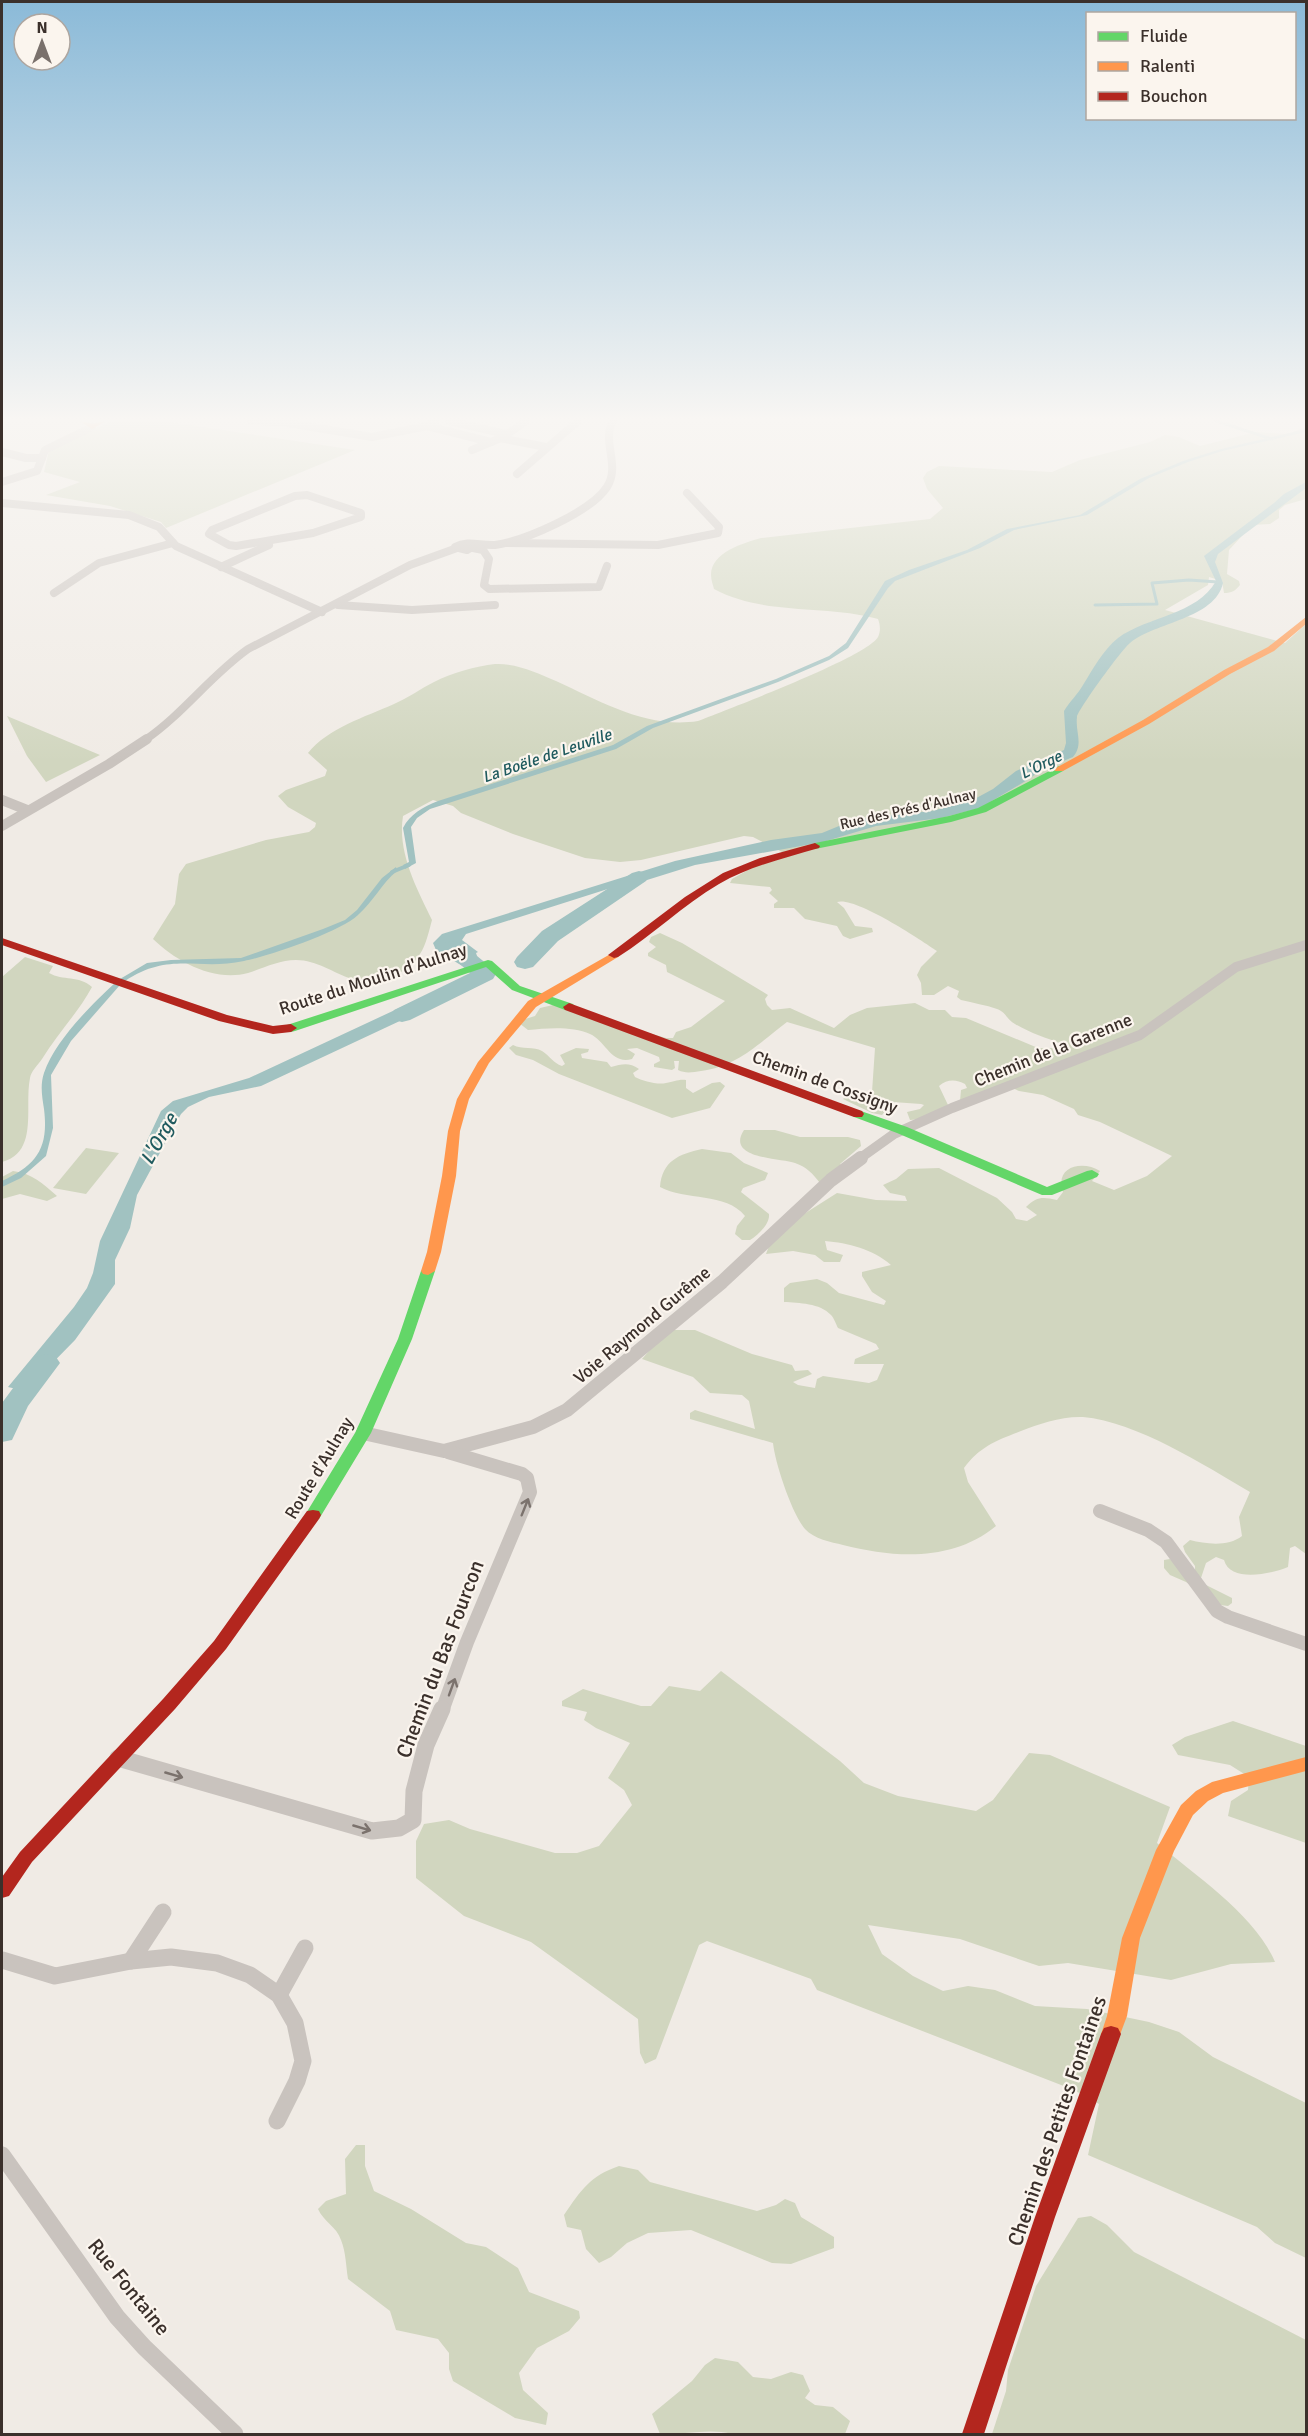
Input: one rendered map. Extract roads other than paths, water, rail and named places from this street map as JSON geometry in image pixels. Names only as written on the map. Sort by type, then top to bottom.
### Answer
[{"type":"street","points":[[166,535],[173,543],[221,567],[322,612]]},
{"type":"street","points":[[210,535],[245,555]]},
{"type":"street","points":[[231,546],[300,535]]},
{"type":"street","points":[[507,543],[533,535]]},
{"type":"street","points":[[474,547],[507,543],[658,545],[710,535]]},
{"type":"street","points":[[221,567],[290,537]]},
{"type":"street","points":[[54,593],[99,563],[173,543]]},
{"type":"street","points":[[2,826],[96,771],[170,721],[232,659],[410,565],[456,548],[456,545],[460,543],[483,550],[489,559],[484,585],[494,590],[599,587],[607,566]]},
{"type":"street","points":[[336,604],[412,610],[495,605]]},
{"type":"street","name":"Rue des Prés d'Aulnay","points":[[542,997],[624,949],[705,888],[747,864],[820,845],[951,819],[982,810],[1146,722],[1227,672],[1271,649],[1306,620]]},
{"type":"street","points":[[2,800],[27,810]]},
{"type":"street","name":"Route du Moulin d'Aulnay","points":[[2,941],[223,1018],[273,1030],[292,1028],[464,969],[491,967]]},
{"type":"street","name":"Chemin de la Garenne","points":[[902,1130],[1140,1035],[1236,967],[1306,945]]},
{"type":"street","name":"Chemin de Cossigny","points":[[491,967],[507,984],[902,1130],[1047,1192],[1092,1174]]},
{"type":"street","name":"Route d'Aulnay","points":[[2,1891],[26,1857],[220,1645],[305,1528],[363,1433],[405,1339],[434,1252],[449,1176],[454,1131],[463,1098],[484,1062],[532,1004],[542,997]]},
{"type":"street","name":"Voie Raymond Gurême","points":[[363,1433],[444,1451],[510,1435],[533,1427],[567,1410],[722,1282],[831,1180],[902,1130]]},
{"type":"street","name":"Chemin du Bas Fourcon","points":[[118,1758],[372,1831],[406,1827],[413,1820],[414,1791],[426,1745],[436,1727],[467,1642],[530,1492],[527,1478],[522,1474],[444,1451]]},
{"type":"street","points":[[1100,1511],[1148,1530],[1166,1542],[1217,1611],[1228,1617],[1306,1644]]},
{"type":"street","name":"Chemin des Petites Fontaines","points":[[973,2434],[1045,2217],[1118,2016],[1131,1938],[1173,1833],[1187,1810],[1202,1796],[1218,1787],[1306,1764]]},
{"type":"street","points":[[131,1961],[163,1912]]},
{"type":"street","points":[[279,1995],[306,1948]]},
{"type":"street","points":[[2,1960],[55,1976],[131,1961],[171,1957],[217,1963],[249,1975],[279,1995],[295,2023],[303,2061],[297,2081],[277,2121]]},
{"type":"street","name":"Rue Fontaine","points":[[2,2154],[117,2317],[144,2347],[235,2434]]},
{"type":"water","points":[[996,535],[1005,535],[980,548],[895,581],[848,648],[829,660],[778,682],[653,728],[616,749],[430,809],[417,818],[411,827],[416,863],[405,869],[403,865],[409,862],[403,828],[409,819],[422,808],[613,745],[647,726],[776,679],[829,656],[846,643],[885,581],[909,570],[967,550]]},
{"type":"water","points":[[1232,535],[1244,535],[1218,554],[1215,562],[1223,583],[1218,595],[1209,605],[1130,643],[1100,680],[1077,717],[1078,747],[1073,757],[1041,770],[980,808],[941,818],[876,826],[823,842],[695,865],[647,880],[614,887],[466,934],[462,940],[478,952],[476,953],[479,962],[464,967],[436,950],[433,943],[442,934],[675,861],[771,840],[822,833],[856,819],[931,811],[969,802],[993,789],[1016,771],[1064,750],[1066,743],[1064,711],[1108,648],[1130,631],[1197,601],[1216,581],[1204,556]]},
{"type":"water","points":[[396,867],[397,871],[358,915],[321,936],[244,961],[170,964],[141,972],[125,981],[120,979],[147,963],[241,958],[323,929],[345,920],[357,910],[382,878]]},
{"type":"water","points":[[115,983],[120,985],[71,1041],[51,1075],[53,1128],[46,1156],[21,1178],[2,1187],[2,1181],[32,1162],[42,1145],[45,1123],[42,1082],[49,1061],[74,1025]]},
{"type":"water","points":[[425,996],[434,1005],[261,1086],[209,1097],[188,1107],[181,1114],[137,1195],[130,1228],[115,1260],[115,1284],[75,1340],[25,1391],[8,1387],[87,1288],[100,1241],[161,1111],[173,1101],[249,1078]]},
{"type":"waterway","points":[[1095,605],[1157,604],[1152,583],[1189,580],[1218,582]]},
{"type":"waterway","name":"La Boële de Leuville","points":[[392,872],[409,865]]},
{"type":"waterway","name":"L'Orge","points":[[525,962],[550,936],[639,877]]},
{"type":"waterway","name":"L'Orge","points":[[402,1015],[485,974],[453,948]]},
{"type":"waterway","name":"L'Orge","points":[[2,1433],[15,1404],[46,1363]]}]
